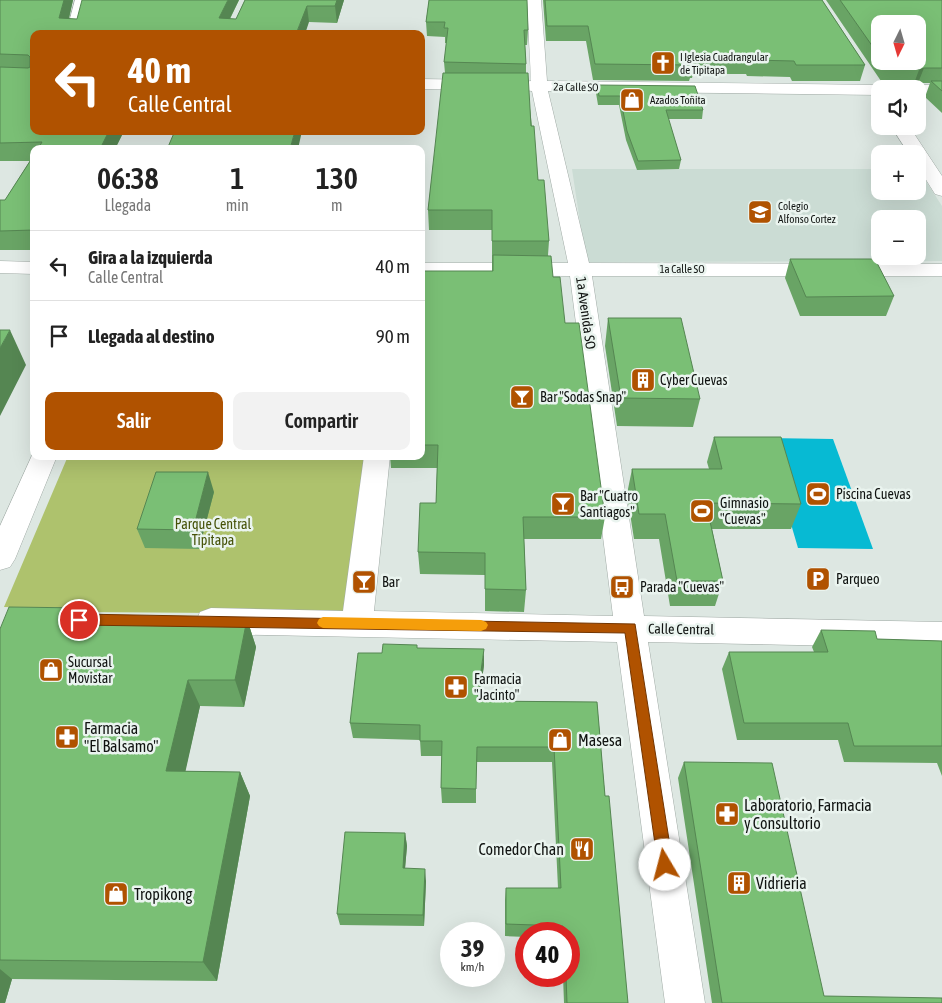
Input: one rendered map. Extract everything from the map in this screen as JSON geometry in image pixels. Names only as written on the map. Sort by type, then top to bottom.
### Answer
[{"type":"street","points":[[74,30],[82,0]]},
{"type":"street","name":"1a Avenida SO","points":[[534,0],[539,86],[580,269],[685,1003]]},
{"type":"street","points":[[866,74],[871,81]]},
{"type":"street","name":"2a Calle SO","points":[[425,84],[871,92]]},
{"type":"street","points":[[926,90],[942,90]]},
{"type":"street","points":[[906,135],[942,190]]},
{"type":"street","points":[[0,267],[30,268]]},
{"type":"street","name":"1a Calle SO","points":[[425,269],[942,270]]},
{"type":"street","points":[[0,559],[42,460]]},
{"type":"street","points":[[357,623],[377,460]]},
{"type":"street","name":"Calle Central","points":[[188,621],[942,635]]},
{"type":"shaded area","name":"Colegio Alfonso Cortez","points":[[572,169],[871,169],[871,200],[926,200],[926,181],[942,206],[942,261],[926,261],[926,210],[871,210],[871,261],[586,262]]},
{"type":"green space","name":"Parque Central Tipitapa","points":[[66,460],[371,460],[350,614],[79,612],[80,608],[4,607]]},
{"type":"water","name":"Piscina Cuevas","points":[[766,438],[833,439],[873,549],[798,548]]},
{"type":"building","points":[[0,0],[64,0],[59,18],[77,19],[82,0],[228,0],[219,18],[236,19],[245,0],[337,0],[335,6],[307,6],[298,30],[30,30],[30,57],[28,55],[0,54]]},
{"type":"building","points":[[429,0],[527,0],[528,30],[524,30],[526,64],[444,62],[448,28],[444,28],[445,22],[426,22]]},
{"type":"building","points":[[545,0],[822,0],[865,65],[796,65],[794,61],[751,60],[750,58],[693,59],[695,63],[691,63],[692,65],[595,64],[588,26],[547,26]]},
{"type":"building","points":[[840,0],[942,0],[942,68],[926,68],[926,15],[871,15],[871,44]]},
{"type":"building","points":[[0,67],[30,67],[30,135],[107,135],[102,145],[40,145],[42,142],[0,143]]},
{"type":"building","points":[[443,73],[528,73],[531,126],[534,126],[538,180],[544,180],[549,241],[492,241],[492,210],[428,210]]},
{"type":"building","points":[[931,81],[942,81],[942,91]]},
{"type":"building","points":[[597,85],[695,86],[703,110],[666,110],[681,160],[638,161],[627,131],[620,96],[599,96]]},
{"type":"building","points":[[173,135],[294,135],[291,145],[169,145]]},
{"type":"building","points":[[30,161],[30,230],[0,231],[0,200],[5,200]]},
{"type":"building","points":[[493,255],[551,256],[553,277],[560,277],[565,323],[579,323],[605,517],[523,517],[526,590],[485,589],[485,553],[418,552],[420,503],[436,503],[438,445],[425,445],[425,271],[493,271]]},
{"type":"building","points":[[790,259],[871,259],[871,265],[878,265],[894,296],[806,297]]},
{"type":"building","points":[[608,318],[681,318],[700,399],[621,398]]},
{"type":"building","points":[[0,330],[10,330],[0,348]]},
{"type":"building","points":[[714,437],[781,437],[801,504],[706,503],[723,581],[677,581],[665,514],[639,514],[632,469],[722,469]]},
{"type":"building","points":[[156,472],[208,472],[193,530],[137,529]]},
{"type":"building","points":[[9,607],[85,608],[82,616],[247,619],[235,680],[188,680],[166,771],[240,772],[203,962],[0,960],[0,629]]},
{"type":"building","points":[[821,630],[875,631],[877,639],[942,641],[942,746],[854,746],[848,723],[744,723],[729,652],[828,652]]},
{"type":"building","points":[[383,644],[417,645],[417,648],[484,649],[477,701],[597,702],[605,796],[609,796],[628,1003],[567,1003],[566,987],[580,987],[580,922],[515,922],[515,924],[506,924],[506,888],[561,888],[554,747],[477,747],[476,789],[441,788],[442,741],[420,741],[420,725],[350,723],[358,653],[382,653]]},
{"type":"building","points":[[684,762],[772,763],[824,996],[942,998],[942,1003],[722,1003]]},
{"type":"building","points":[[345,832],[405,833],[403,868],[425,869],[423,915],[337,914]]},
{"type":"slow traffic","points":[[323,623],[481,625]]},
{"type":"place","name":"I Iglesia Cuadrangular de Tipitapa","points":[[663,63]]},
{"type":"place","name":"Azados Toñita","points":[[632,100]]},
{"type":"place","name":"Colegio Alfonso Cortez","points":[[760,212]]},
{"type":"place","name":"Cyber Cuevas","points":[[643,380]]},
{"type":"place","name":"Bar \"Sodas Snap\"","points":[[522,397]]},
{"type":"place","name":"Piscina Cuevas","points":[[818,494]]},
{"type":"place","name":"Bar \"Cuatro Santiagos\"","points":[[563,504]]},
{"type":"place","name":"Gimnasio \"Cuevas\"","points":[[702,511]]},
{"type":"place","name":"Parqueo","points":[[818,579]]},
{"type":"place","name":"Bar","points":[[364,582]]},
{"type":"place","name":"Parada \"Cuevas\"","points":[[622,587]]},
{"type":"place","name":"Sucursal Movistar","points":[[51,670]]},
{"type":"place","name":"Farmacia \"Jacinto\"","points":[[456,687]]},
{"type":"place","name":"Farmacia \"El Balsamo\"","points":[[67,737]]},
{"type":"place","name":"Masesa","points":[[560,740]]},
{"type":"place","name":"Laboratorio, Farmacia y Consultorio","points":[[727,814]]},
{"type":"place","name":"Comedor Chan","points":[[582,849]]},
{"type":"place","name":"Vidrieria","points":[[739,883]]},
{"type":"place","name":"Tropikong","points":[[116,894]]},
{"type":"route","points":[[79,620],[631,628],[665,865]]}]
